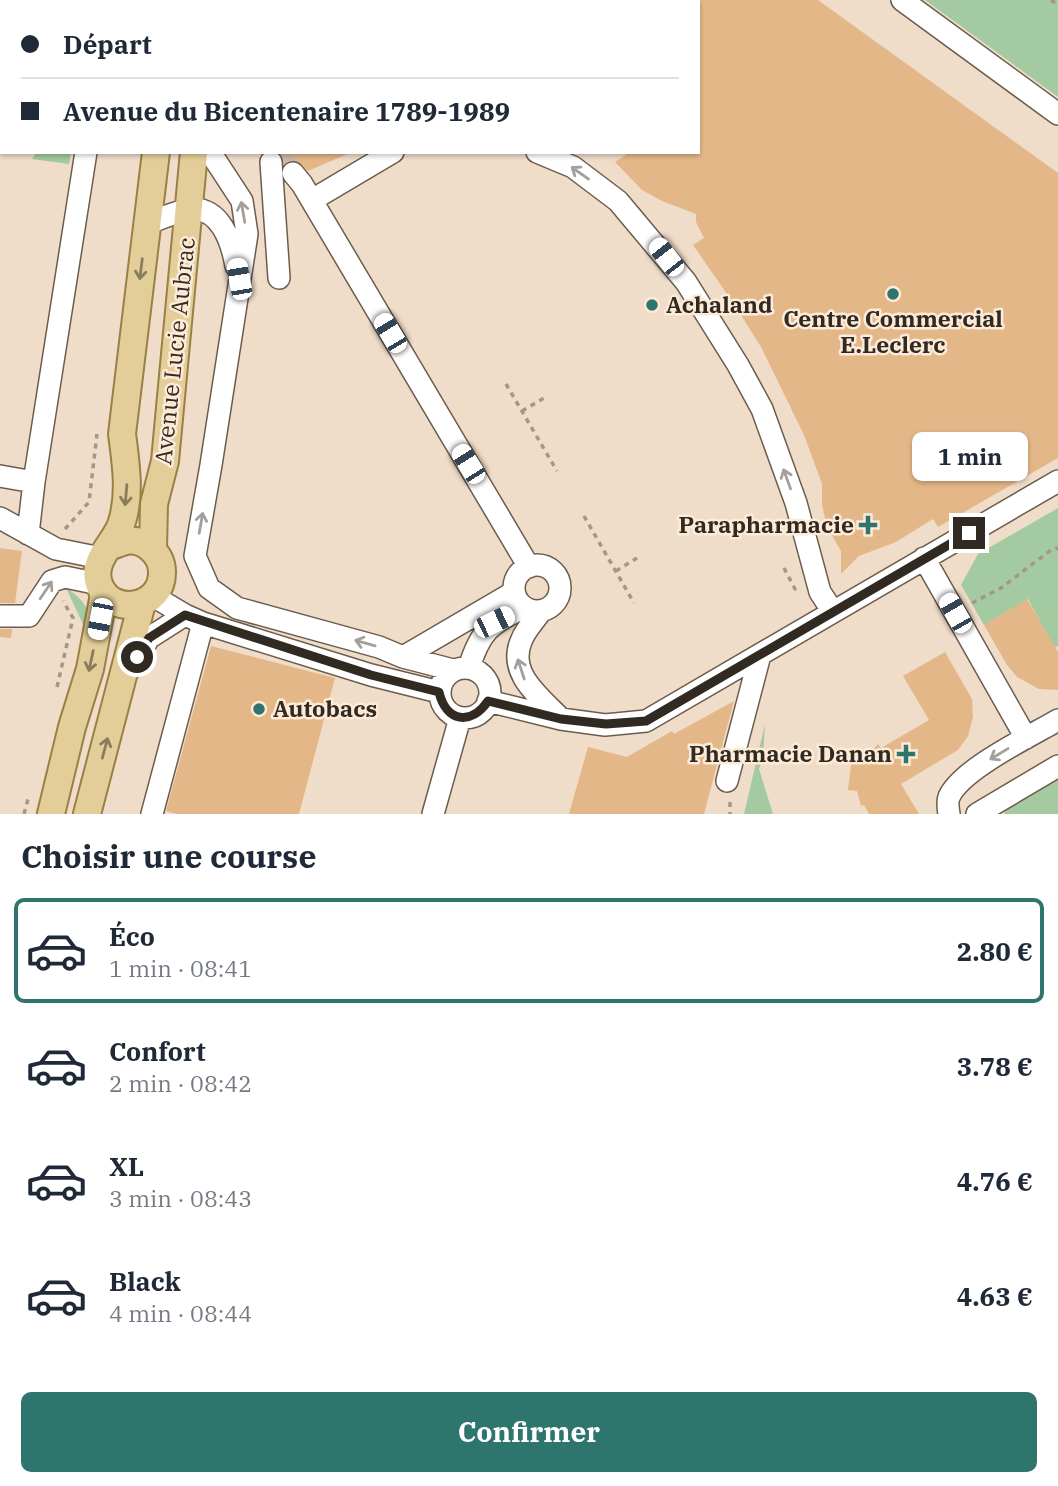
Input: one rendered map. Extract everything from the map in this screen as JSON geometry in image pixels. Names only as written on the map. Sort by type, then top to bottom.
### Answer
[{"type":"main road","name":"Avenue Lucie Aubrac","points":[[51,814],[72,727],[90,669],[104,570],[121,524],[126,500],[127,474],[122,434],[156,154]]},
{"type":"main road","name":"Avenue Lucie Aubrac","points":[[87,814],[148,600],[159,586],[163,572],[153,549],[154,504],[166,461],[194,154]]},
{"type":"main road","points":[[148,600],[122,605],[104,570],[127,541],[140,542],[153,549]]},
{"type":"street","points":[[902,0],[1058,114]]},
{"type":"street","points":[[28,534],[86,154]]},
{"type":"street","points":[[211,154],[242,201],[247,234],[214,452],[195,556],[209,588],[237,608],[379,647],[404,657],[461,669],[481,673],[490,692],[488,701],[481,712],[470,718],[460,718],[447,711],[442,704],[439,692],[446,675],[461,669],[475,645],[494,622],[526,604]]},
{"type":"street","points":[[312,200],[390,154]]},
{"type":"street","points":[[542,154],[573,167],[618,201],[686,282],[762,409],[796,503],[820,592],[833,612]]},
{"type":"street","points":[[271,163],[279,278]]},
{"type":"street","points":[[293,173],[312,200],[529,567]]},
{"type":"street","points":[[146,224],[189,209],[202,210],[221,225],[233,245],[239,279]]},
{"type":"street","points":[[0,476],[34,482]]},
{"type":"street","points":[[488,701],[561,719],[606,724],[646,721],[1058,481]]},
{"type":"street","points":[[0,518],[56,549],[104,570]]},
{"type":"street","points":[[924,558],[1026,738]]},
{"type":"street","points":[[404,657],[526,604],[556,602],[560,593],[557,576],[542,565],[529,567],[518,575],[514,583],[526,604],[517,655],[518,667],[527,684],[561,719]]},
{"type":"street","points":[[0,616],[29,616],[52,580],[104,570]]},
{"type":"street","points":[[148,600],[194,619],[371,675],[439,692]]},
{"type":"street","points":[[125,676],[149,638],[194,619]]},
{"type":"street","points":[[152,814],[194,619]]},
{"type":"street","points":[[727,781],[760,655]]},
{"type":"street","points":[[433,814],[460,718]]},
{"type":"street","points":[[949,814],[948,800],[955,787],[972,771],[1058,720]]},
{"type":"street","points":[[976,778],[987,811],[1058,766]]},
{"type":"path","points":[[1051,0],[1058,5]]},
{"type":"path","points":[[506,384],[557,471]]},
{"type":"path","points":[[522,411],[544,398]]},
{"type":"path","points":[[56,549],[61,531],[89,502],[97,428]]},
{"type":"path","points":[[584,516],[635,603]]},
{"type":"path","points":[[971,603],[1001,588],[1058,548]]},
{"type":"path","points":[[616,571],[636,558]]},
{"type":"path","points":[[784,568],[789,577]]},
{"type":"path","points":[[52,580],[73,618],[57,690]]},
{"type":"path","points":[[24,814],[31,789]]},
{"type":"green space","points":[[925,0],[1058,0],[1058,97]]},
{"type":"green space","points":[[36,154],[71,154],[69,164],[32,159]]},
{"type":"green space","points":[[1058,508],[1058,646],[1054,648],[1028,599],[984,625],[961,585],[978,554]]},
{"type":"green space","points":[[66,588],[83,602],[86,608],[90,621],[89,637]]},
{"type":"green space","points":[[765,724],[763,758],[759,769],[773,814],[744,814]]},
{"type":"green space","points":[[1058,776],[1058,814],[1005,814],[1003,809]]},
{"type":"building","name":"Centre Commercial E.Leclerc","points":[[700,0],[818,0],[1058,173],[1058,458],[938,527],[933,519],[896,542],[859,556],[841,574],[841,551],[827,527],[822,504],[822,484],[804,435],[761,347],[693,245],[704,238],[696,222],[696,214],[642,190],[615,162],[627,154],[700,154]]},
{"type":"building","points":[[280,154],[347,154],[308,171],[297,161],[284,163]]},
{"type":"building","points":[[0,548],[22,551],[15,603],[0,603]]},
{"type":"building","points":[[1027,599],[1058,652],[1058,690],[1039,689],[1017,677],[984,625]]},
{"type":"building","points":[[0,629],[12,629],[11,638],[0,637]]},
{"type":"building","name":"Autobacs","points":[[211,646],[335,678],[299,814],[177,814],[166,811]]},
{"type":"building","points":[[945,652],[972,699],[973,717],[968,736],[958,750],[901,784],[919,814],[869,814],[864,805],[861,806],[857,791],[848,790],[851,765],[858,750],[866,756],[878,744],[881,748],[929,720],[903,676]]},
{"type":"building","points":[[734,701],[704,814],[569,814],[588,747],[627,757],[672,731],[674,734]]},
{"type":"tunnel","points":[[279,154],[293,173]]},
{"type":"place","name":"Centre Commercial E.Leclerc","points":[[893,294]]},
{"type":"place","name":"Achaland","points":[[652,305]]},
{"type":"place","name":"Parapharmacie","points":[[868,525]]},
{"type":"place","name":"Autobacs","points":[[259,709]]},
{"type":"place","name":"Pharmacie Danan","points":[[906,754]]},
{"type":"route","points":[[137,657],[149,638],[185,615],[371,675],[439,692],[447,711],[460,718],[470,718],[481,712],[488,701],[561,719],[606,724],[646,721],[969,533]]}]
